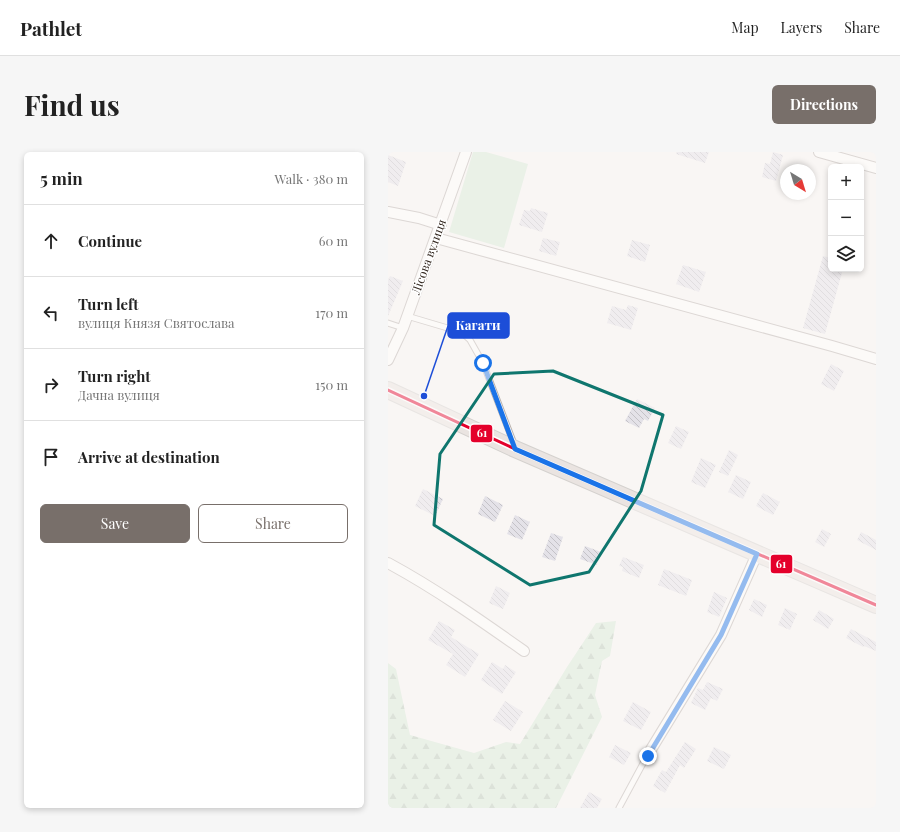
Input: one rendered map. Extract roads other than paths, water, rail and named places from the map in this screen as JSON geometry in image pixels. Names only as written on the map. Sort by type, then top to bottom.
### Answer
[{"type":"main road","points":[[388,390],[515,449],[876,605]]},
{"type":"street","name":"Лісова вулиця","points":[[388,360],[403,328],[466,152]]},
{"type":"street","points":[[819,152],[876,168]]},
{"type":"street","points":[[388,212],[419,218],[440,225]]},
{"type":"street","points":[[436,238],[832,346],[876,360]]},
{"type":"street","points":[[648,756],[721,635],[757,554]]},
{"type":"street","points":[[388,563],[423,582],[480,620],[524,652]]},
{"type":"lane","points":[[407,316],[461,332],[470,340],[483,363],[515,449]]},
{"type":"lane","points":[[388,323],[403,328]]},
{"type":"lane","points":[[620,808],[648,756]]},
{"type":"place","name":"Кагати","points":[[424,396]]}]
